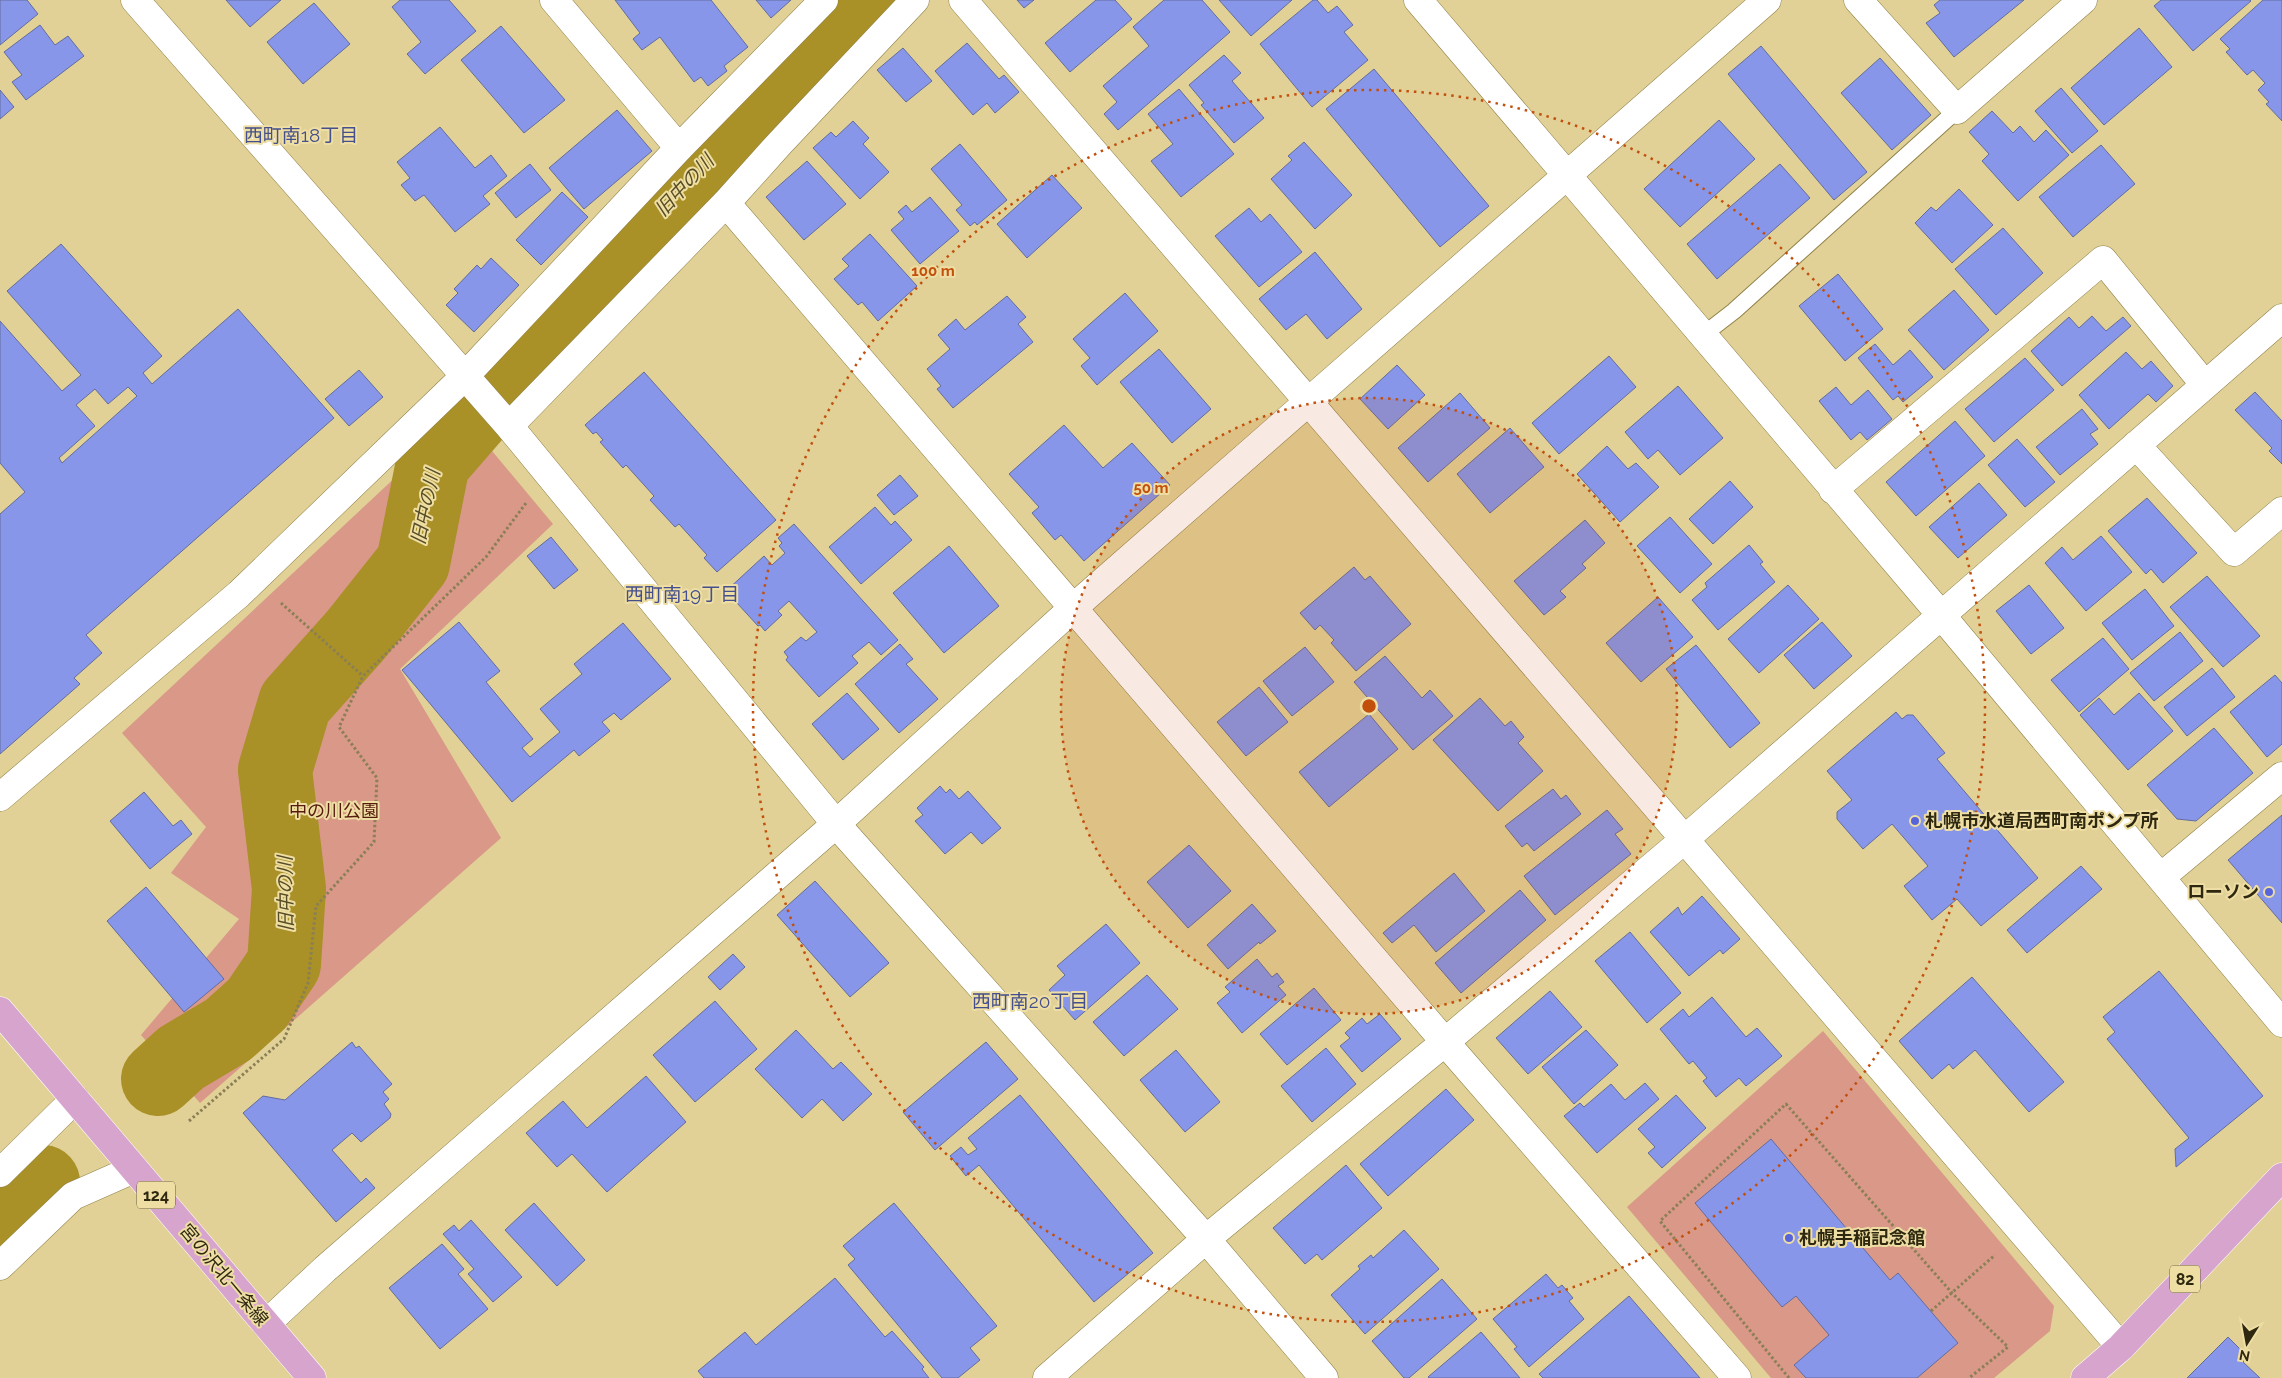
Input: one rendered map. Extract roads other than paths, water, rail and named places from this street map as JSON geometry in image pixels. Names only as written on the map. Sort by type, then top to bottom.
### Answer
[{"type":"main road","name":"宮の沢北一条線","points":[[0,1011],[312,1378]]},
{"type":"main road","name":"82","points":[[2085,1378],[2122,1347],[2282,1177]]},
{"type":"street","points":[[135,0],[509,426],[836,824],[1206,1239],[1324,1378]]},
{"type":"street","points":[[554,0],[679,148]]},
{"type":"street","points":[[0,796],[239,594],[465,376],[679,148],[824,0]]},
{"type":"street","points":[[509,426],[726,203],[915,0]]},
{"type":"street","points":[[963,0],[2122,1347]]},
{"type":"street","points":[[1418,0],[1832,490],[1941,615],[2282,1023]]},
{"type":"street","points":[[266,1324],[325,1269],[836,824],[1073,608],[1767,0]]},
{"type":"street","points":[[1858,0],[1957,110],[2082,0]]},
{"type":"street","points":[[726,203],[1445,1042],[1737,1378]]},
{"type":"street","points":[[1832,490],[2103,260],[2205,385]]},
{"type":"street","points":[[1048,1378],[1206,1239],[1445,1042],[1685,839],[2282,318]]},
{"type":"street","points":[[2136,445],[2234,552],[2282,511]]},
{"type":"street","points":[[2161,878],[2282,776]]},
{"type":"street","points":[[0,1173],[75,1099]]},
{"type":"street","points":[[0,1266],[73,1196],[134,1169]]},
{"type":"lane","points":[[1703,335],[1734,311],[1957,110]]},
{"type":"waterway","name":"旧中の川","points":[[158,1079],[181,1058],[228,1030],[257,1004],[284,964],[289,889],[275,770],[295,703],[355,636],[413,563],[433,463],[512,372],[655,216],[781,81],[864,0]]},
{"type":"waterway","name":"旧中の川","points":[[0,1221],[43,1182]]},
{"type":"place","name":"札幌市水道局西町南ポンプ所","points":[[1915,821]]},
{"type":"place","name":"ローソン","points":[[2269,892]]},
{"type":"place","name":"札幌手稲記念館","points":[[1789,1238]]},
{"type":"district","name":"西町南18丁目","points":[[301,135]]},
{"type":"district","name":"西町南19丁目","points":[[682,594]]},
{"type":"district","name":"西町南20丁目","points":[[1030,1001]]},
{"type":"park label","name":"中の川公園","points":[[334,811]]}]
